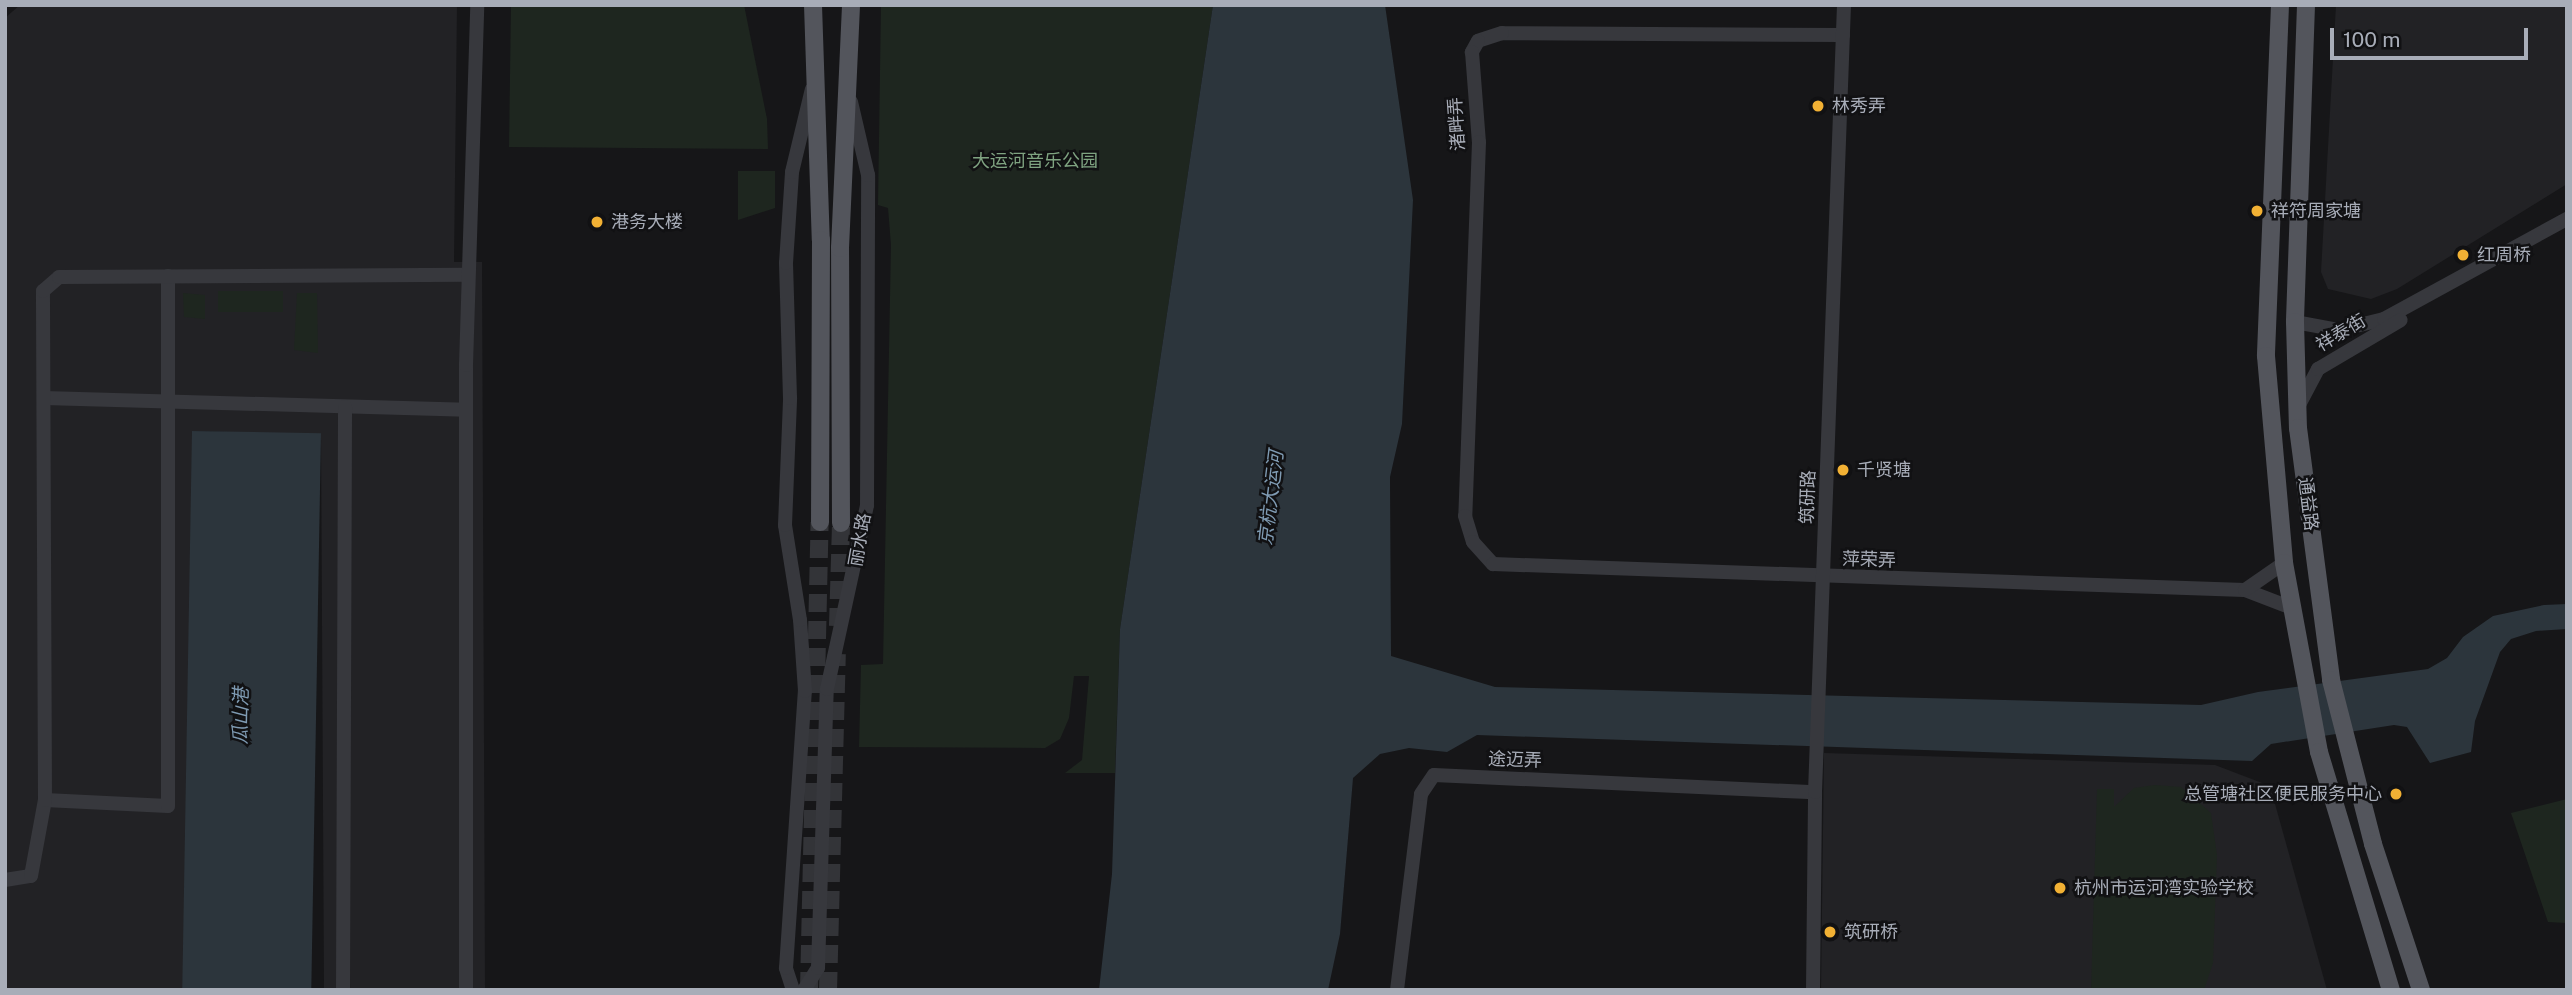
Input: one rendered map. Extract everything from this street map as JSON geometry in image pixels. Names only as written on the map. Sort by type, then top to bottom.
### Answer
[{"type":"main road","points":[[813,5],[813,84],[821,240],[820,522]]},
{"type":"main road","name":"丽水路","points":[[841,523],[840,248],[851,5]]},
{"type":"main road","name":"通益路","points":[[2280,5],[2266,356],[2284,563],[2319,752],[2391,990]]},
{"type":"main road","name":"通益路","points":[[2306,5],[2295,323],[2298,409],[2331,680],[2345,743],[2421,990]]},
{"type":"main road","points":[[2272,183],[2298,227]]},
{"type":"street","points":[[466,990],[466,410],[477,5]]},
{"type":"street","name":"筑研路","points":[[1813,990],[1815,792],[1825,578],[1844,5]]},
{"type":"street","name":"渚畔弄","points":[[1493,564],[1473,542],[1465,516],[1479,142],[1472,52],[1478,41],[1502,33],[1843,35]]},
{"type":"street","points":[[793,990],[786,968],[805,691],[785,525],[790,398],[786,262],[792,172],[813,84]]},
{"type":"street","name":"丽水路","points":[[804,990],[818,968],[827,689],[867,505],[868,175],[847,86]]},
{"type":"street","name":"祥泰街","points":[[2295,323],[2339,330],[2384,319],[2567,219]]},
{"type":"street","points":[[5,880],[31,876],[45,800],[43,291],[58,277],[468,275]]},
{"type":"street","points":[[45,800],[168,806],[168,276]]},
{"type":"street","name":"祥泰街","points":[[2298,409],[2318,369],[2409,315],[2418,301]]},
{"type":"street","points":[[44,398],[466,410]]},
{"type":"street","points":[[343,990],[345,407]]},
{"type":"street","points":[[2245,590],[2284,563]]},
{"type":"street","name":"萍荣弄","points":[[1493,564],[1825,578],[2245,590],[2292,608]]},
{"type":"street","name":"途迈弄","points":[[1397,990],[1421,794],[1434,775],[1815,792]]},
{"type":"shaded area","name":"瓜山港","points":[[20,5],[457,5],[454,262],[482,262],[485,990],[324,990],[321,435],[193,431],[183,990],[5,990],[5,18]]},
{"type":"shaded area","points":[[2336,5],[2567,5],[2567,184],[2397,289],[2371,299],[2328,289],[2321,272]]},
{"type":"shaded area","name":"杭州市运河湾实验学校","points":[[1824,753],[2215,765],[2270,786],[2327,990],[1821,990]]},
{"type":"green space","points":[[511,5],[744,5],[767,119],[768,149],[509,147]]},
{"type":"green space","name":"大运河音乐公园","points":[[881,5],[1213,5],[1120,629],[1115,773],[1065,773],[1082,760],[1089,676],[1074,676],[1069,718],[1060,739],[1045,748],[859,747],[861,665],[883,664],[891,245],[888,208],[878,205]]},
{"type":"green space","points":[[738,171],[775,171],[775,208],[738,220]]},
{"type":"green space","points":[[218,291],[283,291],[283,312],[218,312]]},
{"type":"green space","points":[[183,293],[205,295],[205,319],[184,317]]},
{"type":"green space","points":[[297,293],[317,293],[318,353],[294,350]]},
{"type":"green space","points":[[2155,785],[2181,787],[2211,813],[2217,855],[2213,963],[2204,990],[2091,990],[2097,789],[2114,789],[2114,807],[2134,788]]},
{"type":"green space","points":[[2567,799],[2567,923],[2548,922],[2511,813]]},
{"type":"water","name":"京杭大运河","points":[[1213,5],[1385,5],[1413,200],[1402,424],[1390,477],[1391,656],[1495,687],[2201,705],[2258,692],[2428,669],[2447,658],[2463,637],[2493,616],[2544,605],[2567,604],[2567,629],[2536,631],[2511,639],[2500,652],[2475,721],[2471,752],[2430,763],[2407,727],[2394,725],[2271,744],[2252,761],[1477,735],[1447,752],[1409,748],[1380,754],[1353,778],[1340,934],[1328,990],[1099,990],[1112,874],[1120,629]]},
{"type":"water","points":[[192,431],[321,433],[311,990],[182,990]]},
{"type":"tunnel","points":[[809,990],[820,522]]},
{"type":"tunnel","points":[[838,626],[841,523]]},
{"type":"tunnel","points":[[828,990],[837,654]]},
{"type":"place","name":"林秀弄","points":[[1818,106]]},
{"type":"place","name":"祥符周家塘","points":[[2257,211]]},
{"type":"place","name":"港务大楼","points":[[597,222]]},
{"type":"place","name":"红周桥","points":[[2463,255]]},
{"type":"place","name":"千贤塘","points":[[1843,470]]},
{"type":"place","name":"总管塘社区便民服务中心","points":[[2396,794]]},
{"type":"place","name":"杭州市运河湾实验学校","points":[[2060,888]]},
{"type":"place","name":"筑研桥","points":[[1830,932]]}]
